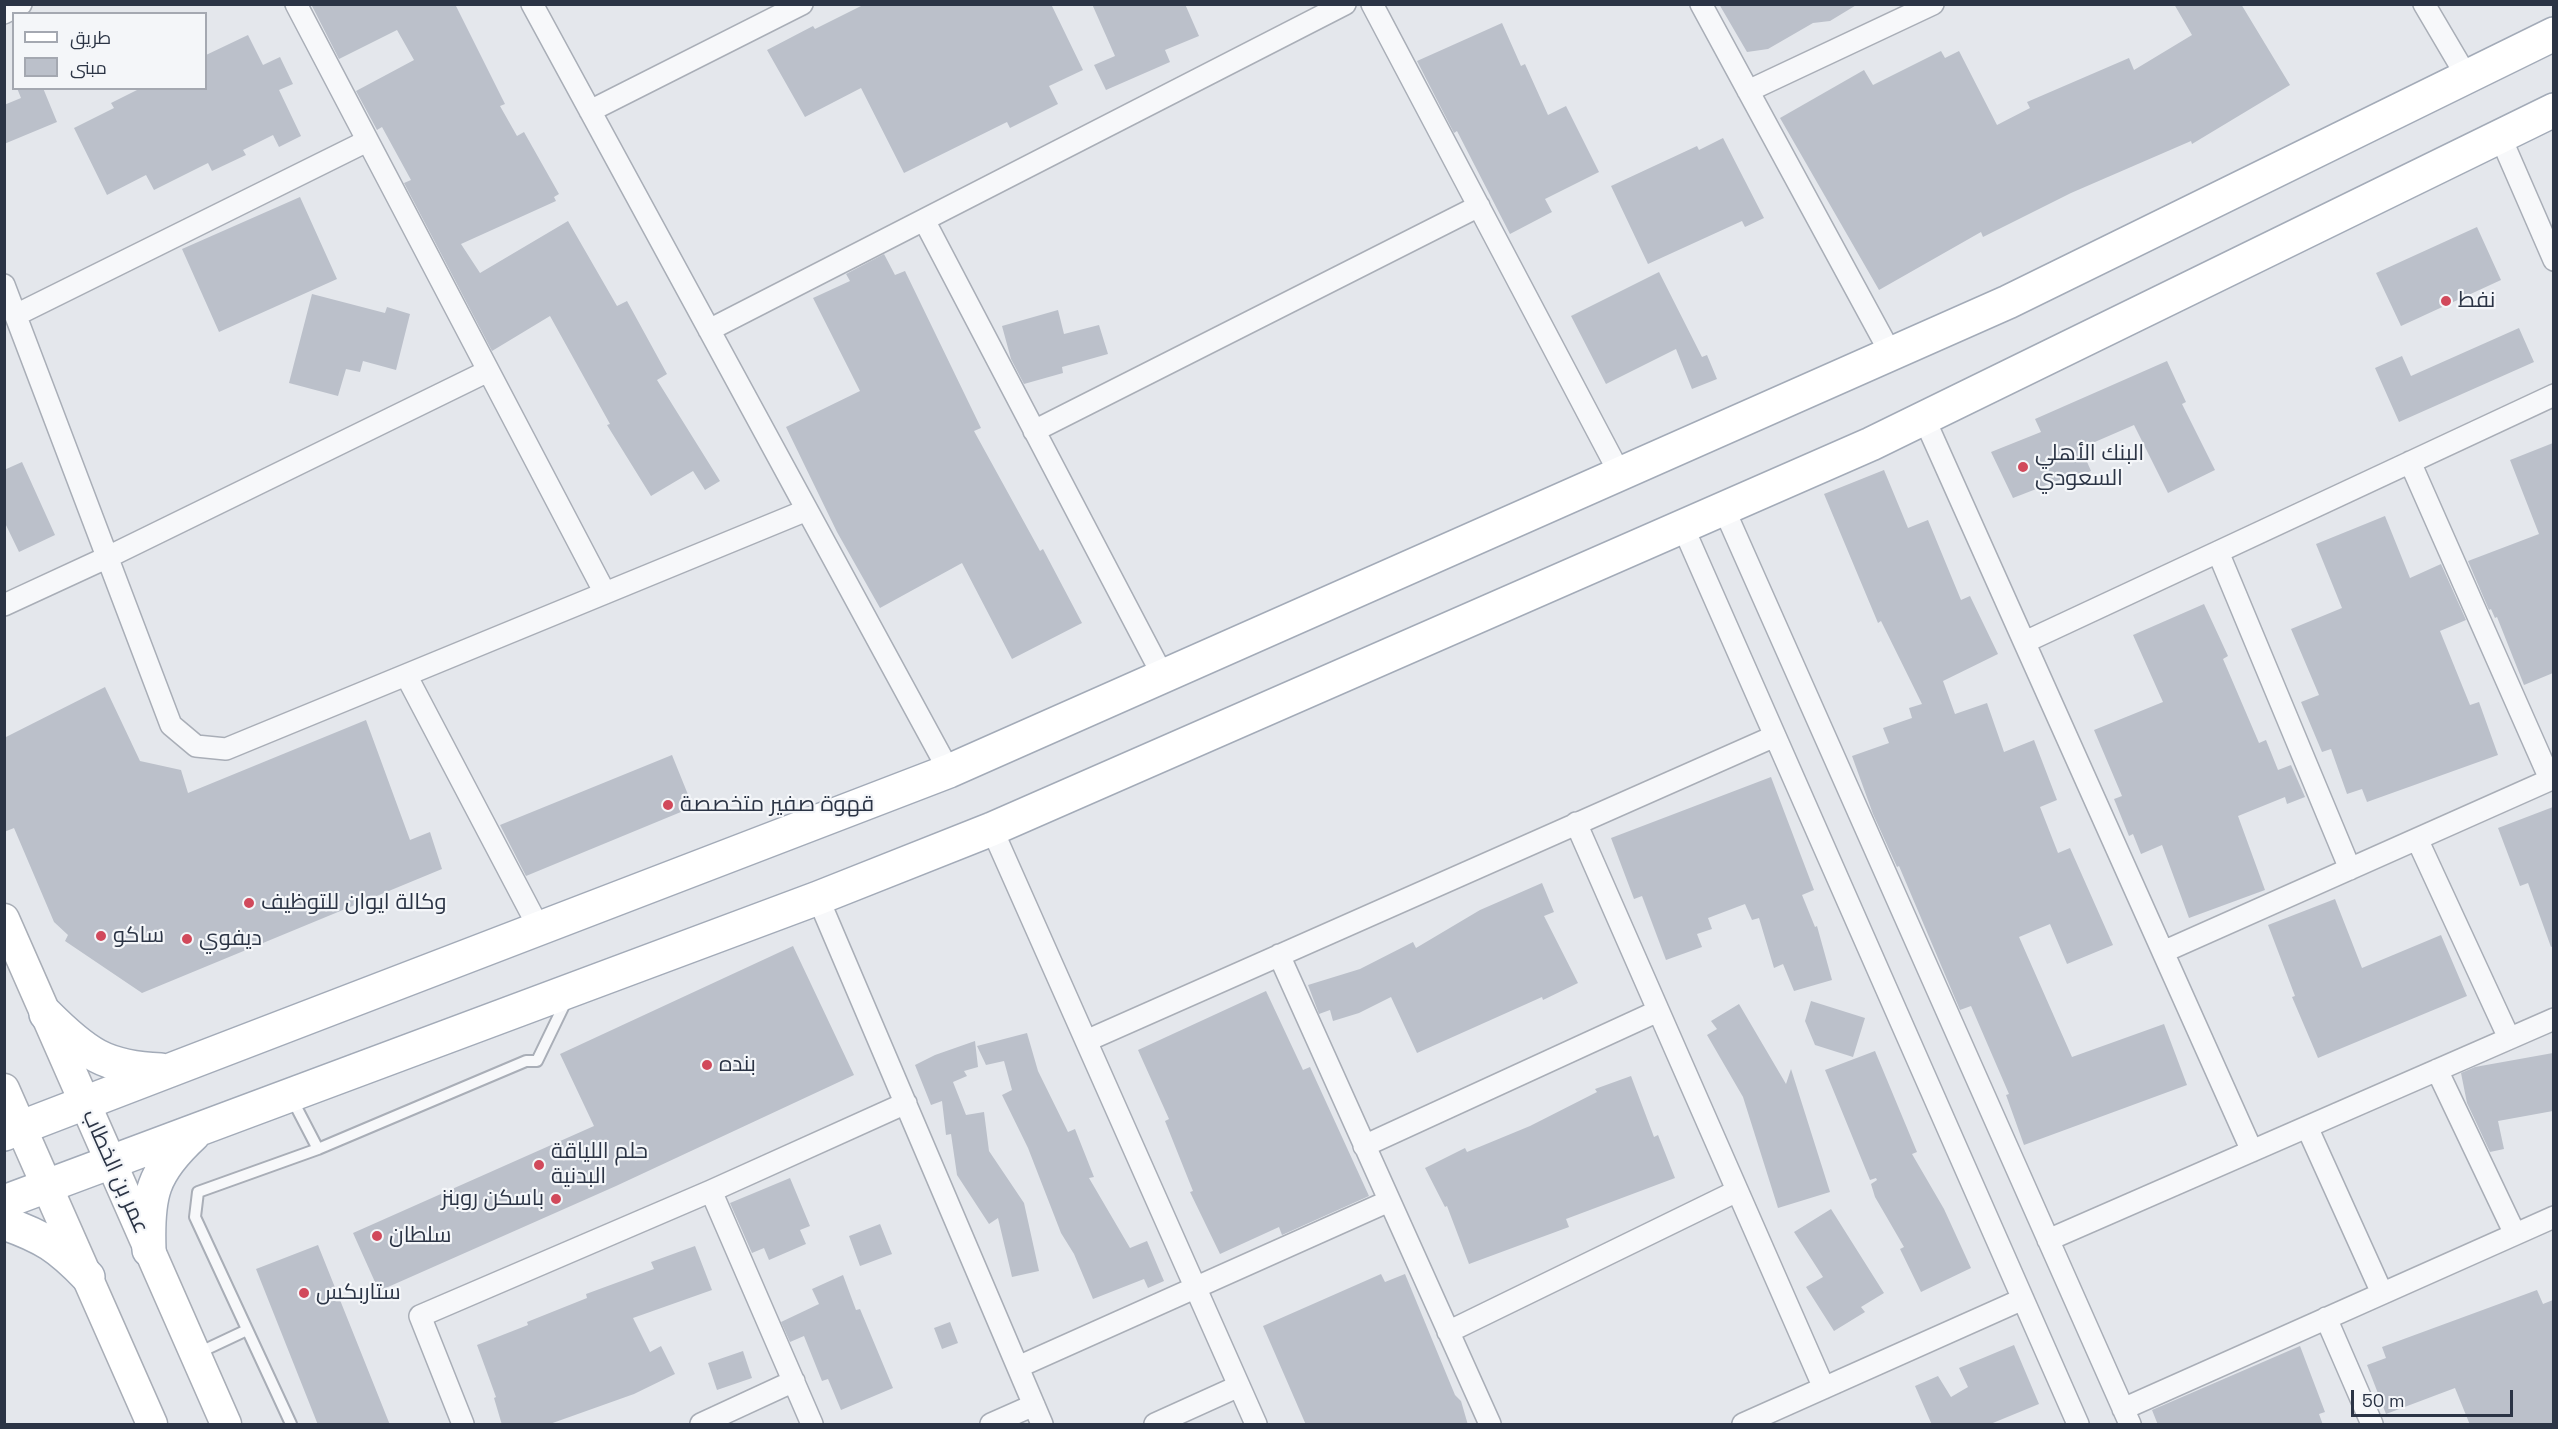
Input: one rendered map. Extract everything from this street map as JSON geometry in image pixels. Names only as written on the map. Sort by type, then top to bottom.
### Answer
[{"type":"main road","points":[[13,1131],[949,771],[2008,302],[2553,34]]},
{"type":"main road","points":[[4,1202],[818,898],[992,829],[1724,509],[1924,418],[2553,110]]},
{"type":"main road","points":[[46,1014],[72,1040],[101,1060],[130,1069],[169,1071]]},
{"type":"main road","points":[[149,1250],[148,1213],[156,1181],[170,1156],[197,1131]]},
{"type":"main road","points":[[4,1223],[29,1232],[62,1250],[88,1277]]},
{"type":"street","points":[[4,13],[21,4]]},
{"type":"street","points":[[296,4],[605,593]]},
{"type":"street","points":[[532,4],[949,771]]},
{"type":"street","points":[[590,111],[802,4]]},
{"type":"street","points":[[709,330],[1345,4]]},
{"type":"street","points":[[1372,4],[1620,474]]},
{"type":"street","points":[[1701,4],[1892,354]]},
{"type":"street","points":[[1748,91],[1933,4]]},
{"type":"street","points":[[2424,4],[2467,77]]},
{"type":"street","points":[[2500,136],[2553,260]]},
{"type":"street","points":[[16,315],[367,141]]},
{"type":"street","points":[[1034,430],[1479,206]]},
{"type":"street","points":[[924,220],[1163,676]]},
{"type":"street","points":[[4,285],[171,725],[196,746],[226,749],[807,510]]},
{"type":"street","points":[[4,605],[108,557],[488,371]]},
{"type":"street","points":[[2025,642],[2553,395]]},
{"type":"street","points":[[1924,418],[2252,1151]]},
{"type":"street","points":[[2163,952],[2552,778],[2410,462]]},
{"type":"street","points":[[1724,509],[2126,1417],[2326,1318],[2553,1217]]},
{"type":"street","points":[[1683,527],[2079,1425]]},
{"type":"street","points":[[2218,552],[2350,869]]},
{"type":"street","points":[[406,675],[539,928]]},
{"type":"street","points":[[1086,1041],[1775,736]]},
{"type":"street","points":[[1576,824],[1824,1388]]},
{"type":"street","points":[[992,829],[1256,1425]]},
{"type":"street","points":[[2417,839],[2510,1038]]},
{"type":"street","points":[[818,898],[1042,1425]]},
{"type":"street","name":"عمر بن الخطاب","points":[[4,920],[226,1425]]},
{"type":"street","points":[[1279,955],[1490,1425]]},
{"type":"street","points":[[1364,1146],[1658,1011]]},
{"type":"street","points":[[2048,1240],[2553,1018]]},
{"type":"street","points":[[2437,1070],[2515,1234]]},
{"type":"street","points":[[4,1089],[13,1131],[49,1186],[152,1425]]},
{"type":"street","points":[[463,1425],[420,1316],[711,1191],[906,1103]]},
{"type":"street","points":[[2307,1127],[2382,1293]]},
{"type":"street","points":[[711,1191],[812,1425]]},
{"type":"street","points":[[1448,1332],[1737,1191]]},
{"type":"street","points":[[1018,1367],[1389,1201]]},
{"type":"street","points":[[1743,1425],[2023,1299]]},
{"type":"street","points":[[2326,1318],[2372,1425]]},
{"type":"street","points":[[701,1425],[794,1381]]},
{"type":"street","points":[[1155,1425],[1239,1386]]},
{"type":"street","points":[[991,1425],[1034,1405]]},
{"type":"lane","points":[[291,1425],[195,1217],[198,1192],[318,1149],[526,1061],[537,1061],[571,990]]},
{"type":"lane","points":[[290,1095],[318,1149]]},
{"type":"lane","points":[[195,1354],[247,1330]]},
{"type":"building","points":[[311,4],[455,4],[505,104],[500,106],[517,136],[524,132],[559,194],[554,197],[556,201],[461,244],[480,273],[568,221],[617,306],[627,301],[667,374],[657,380],[720,481],[705,490],[693,471],[651,496],[607,425],[610,424],[550,316],[492,351],[404,183],[411,180],[382,127],[377,130],[356,91],[414,60],[397,30],[339,59]]},
{"type":"building","points":[[865,4],[1051,4],[1083,70],[1049,86],[1058,104],[1010,128],[1007,122],[904,173],[861,88],[805,117],[767,50],[813,26],[815,29]]},
{"type":"building","points":[[1092,4],[1185,4],[1199,36],[1165,50],[1170,62],[1106,90],[1094,65],[1115,56]]},
{"type":"building","points":[[1719,4],[1858,4],[1830,21],[1813,23],[1768,49],[1747,52]]},
{"type":"building","points":[[2174,4],[2241,4],[2290,85],[2192,144],[2191,141],[2071,193],[1983,237],[1981,232],[1879,290],[1780,118],[1864,70],[1873,85],[1941,51],[1945,58],[1959,51],[1997,125],[2030,108],[2027,102],[2129,58],[2134,70],[2192,35]]},
{"type":"building","points":[[1502,23],[1521,66],[1525,64],[1548,115],[1566,106],[1599,172],[1545,199],[1552,212],[1510,234],[1457,131],[1454,133],[1417,61]]},
{"type":"building","points":[[248,35],[263,65],[280,57],[293,84],[279,90],[301,136],[279,147],[273,135],[243,150],[246,155],[212,171],[208,163],[154,190],[146,175],[107,195],[74,128],[114,108],[111,103],[137,90],[207,90],[207,55]]},
{"type":"building","points":[[18,90],[44,90],[57,122],[4,144],[4,105],[21,98]]},
{"type":"building","points":[[1723,138],[1764,218],[1745,227],[1742,221],[1648,264],[1611,186],[1697,146],[1699,150]]},
{"type":"building","points":[[300,197],[337,279],[219,332],[182,249]]},
{"type":"building","points":[[2477,227],[2501,280],[2401,326],[2376,273]]},
{"type":"building","points":[[884,254],[895,275],[905,271],[981,428],[974,431],[1040,551],[1043,549],[1082,623],[1012,659],[962,563],[880,608],[837,532],[786,427],[860,391],[813,298],[850,281],[846,274]]},
{"type":"building","points":[[1659,272],[1702,357],[1707,355],[1717,379],[1692,389],[1676,349],[1606,384],[1571,316]]},
{"type":"building","points":[[312,294],[385,313],[387,307],[410,314],[396,370],[363,361],[360,372],[346,369],[338,396],[289,383]]},
{"type":"building","points":[[1058,310],[1064,334],[1099,325],[1108,354],[1062,367],[1063,373],[1024,384],[1011,359],[1002,326]]},
{"type":"building","points":[[2519,328],[2534,362],[2399,422],[2375,368],[2402,356],[2411,376]]},
{"type":"building","points":[[2167,361],[2186,402],[2182,404],[2215,470],[2168,493],[2134,425],[2081,448],[2091,471],[2064,482],[2062,479],[2013,498],[1991,452],[2041,432],[2035,419]]},
{"type":"building","points":[[2553,443],[2553,673],[2524,685],[2497,617],[2495,618],[2491,609],[2489,610],[2468,561],[2539,534],[2510,460]]},
{"type":"building","points":[[22,462],[55,535],[19,552],[4,521],[4,470]]},
{"type":"building","points":[[1884,470],[1908,528],[1928,520],[1961,600],[1970,596],[1998,654],[1943,681],[1955,714],[1987,703],[2004,752],[2034,740],[2057,800],[2040,807],[2058,853],[2070,848],[2113,945],[2067,964],[2050,924],[2019,937],[2072,1057],[2164,1024],[2187,1085],[2024,1145],[2006,1095],[2009,1094],[1971,1006],[1960,1010],[1899,866],[1897,867],[1873,814],[1852,756],[1889,743],[1883,728],[1912,718],[1909,708],[1922,704],[1881,621],[1878,623],[1824,494]]},
{"type":"building","points":[[2385,516],[2410,578],[2441,564],[2466,620],[2440,631],[2470,705],[2479,702],[2498,755],[2367,802],[2362,789],[2347,794],[2331,749],[2322,752],[2301,702],[2319,695],[2291,629],[2342,608],[2316,544]]},
{"type":"building","points":[[2204,604],[2228,656],[2223,659],[2259,743],[2266,740],[2278,770],[2291,765],[2305,797],[2287,804],[2285,797],[2238,816],[2265,890],[2189,918],[2162,845],[2141,854],[2133,834],[2129,836],[2114,799],[2122,796],[2094,730],[2163,702],[2133,635]]},
{"type":"building","points":[[105,687],[140,761],[181,770],[188,793],[366,720],[410,840],[430,832],[442,869],[142,993],[65,941],[68,935],[54,922],[14,828],[4,832],[4,738]]},
{"type":"building","points":[[672,755],[693,807],[526,876],[500,825]]},
{"type":"building","points":[[1771,777],[1814,890],[1802,895],[1815,927],[1817,926],[1832,980],[1794,991],[1783,964],[1774,968],[1759,918],[1752,920],[1745,904],[1708,918],[1712,929],[1697,934],[1702,947],[1666,960],[1642,896],[1634,899],[1611,838]]},
{"type":"building","points":[[2553,807],[2553,946],[2551,947],[2528,883],[2520,886],[2498,828]]},
{"type":"building","points":[[1542,883],[1554,912],[1544,916],[1578,983],[1417,1053],[1391,997],[1359,1013],[1333,1021],[1330,1010],[1319,1014],[1308,985],[1360,969],[1413,942],[1416,948],[1480,910]]},
{"type":"building","points":[[2335,899],[2362,968],[2441,935],[2467,996],[2318,1058],[2292,997],[2295,996],[2268,925]]},
{"type":"building","name":"بنده","points":[[793,946],[854,1075],[616,1186],[379,1291],[353,1233],[594,1126],[560,1054]]},
{"type":"building","points":[[1266,991],[1303,1070],[1310,1067],[1369,1196],[1282,1235],[1279,1227],[1220,1254],[1190,1192],[1193,1191],[1165,1121],[1169,1119],[1138,1050]]},
{"type":"building","points":[[1811,1001],[1865,1018],[1853,1057],[1815,1045],[1805,1021]]},
{"type":"building","points":[[1739,1004],[1786,1084],[1791,1069],[1830,1192],[1778,1208],[1743,1097],[1707,1035],[1717,1029],[1711,1021]]},
{"type":"building","points":[[1027,1033],[1038,1071],[1068,1132],[1075,1129],[1094,1177],[1089,1178],[1130,1248],[1147,1241],[1164,1281],[1148,1288],[1144,1279],[1093,1299],[1074,1254],[1061,1233],[1028,1148],[1002,1095],[1012,1090],[1004,1061],[986,1065],[977,1046]]},
{"type":"building","points":[[975,1041],[978,1067],[964,1071],[967,1076],[953,1082],[966,1115],[984,1112],[989,1151],[1024,1203],[1039,1271],[1012,1277],[998,1218],[989,1224],[957,1175],[951,1134],[946,1135],[942,1101],[931,1105],[915,1065],[935,1055]]},
{"type":"building","points":[[1875,1051],[1917,1152],[1912,1154],[1944,1209],[1971,1268],[1921,1292],[1900,1249],[1904,1247],[1875,1197],[1871,1184],[1877,1180],[1876,1178],[1870,1180],[1825,1070]]},
{"type":"building","points":[[2553,1053],[2553,1111],[2498,1121],[2504,1149],[2490,1152],[2467,1103],[2461,1073],[2475,1067]]},
{"type":"building","points":[[1631,1076],[1654,1137],[1658,1135],[1675,1178],[1566,1219],[1569,1227],[1469,1264],[1447,1206],[1445,1207],[1425,1168],[1465,1148],[1467,1152],[1530,1126],[1597,1092],[1595,1089]]},
{"type":"building","points":[[790,1178],[810,1226],[800,1230],[806,1244],[769,1260],[764,1248],[752,1253],[730,1203]]},
{"type":"building","points":[[1831,1209],[1884,1293],[1861,1307],[1865,1312],[1834,1331],[1806,1287],[1823,1277],[1794,1232]]},
{"type":"building","points":[[880,1224],[892,1254],[860,1266],[849,1236]]},
{"type":"building","points":[[318,1245],[390,1425],[318,1425],[256,1269]]},
{"type":"building","points":[[695,1246],[712,1290],[633,1318],[650,1352],[661,1346],[675,1374],[634,1394],[547,1425],[502,1425],[494,1398],[496,1397],[477,1345],[587,1298],[586,1294],[654,1269],[651,1262]]},
{"type":"building","points":[[1381,1274],[1385,1282],[1405,1274],[1455,1395],[1461,1401],[1468,1425],[1306,1425],[1263,1326]]},
{"type":"building","points":[[843,1275],[856,1310],[860,1309],[893,1388],[841,1410],[828,1379],[822,1381],[804,1336],[790,1342],[781,1322],[819,1304],[812,1289]]},
{"type":"building","points":[[2537,1290],[2543,1304],[2553,1300],[2553,1425],[2470,1425],[2455,1388],[2386,1414],[2367,1365],[2386,1358],[2382,1347]]},
{"type":"building","points":[[950,1322],[958,1343],[942,1349],[934,1328]]},
{"type":"building","points":[[2014,1345],[2039,1404],[1988,1425],[1932,1425],[1915,1386],[1938,1376],[1951,1397],[1968,1387],[1959,1368]]},
{"type":"building","points":[[2300,1346],[2325,1412],[2319,1414],[2323,1425],[2158,1425],[2152,1410]]},
{"type":"building","points":[[743,1351],[752,1378],[717,1390],[708,1363]]},
{"type":"place","name":"نفط","points":[[2446,301]]},
{"type":"place","name":"البنك الأهلي السعودي","points":[[2023,467]]},
{"type":"place","name":"قهوة صفير متخصصة","points":[[668,805]]},
{"type":"place","name":"وكالة ايوان للتوظيف","points":[[249,903]]},
{"type":"place","name":"ساكو","points":[[101,936]]},
{"type":"place","name":"ديفوي","points":[[187,939]]},
{"type":"place","name":"بنده","points":[[707,1065]]},
{"type":"place","name":"حلم اللياقة البدنية","points":[[539,1165]]},
{"type":"place","name":"باسكن روبنز","points":[[556,1199]]},
{"type":"place","name":"سلطان","points":[[377,1236]]},
{"type":"place","name":"ستاربكس","points":[[304,1293]]}]
